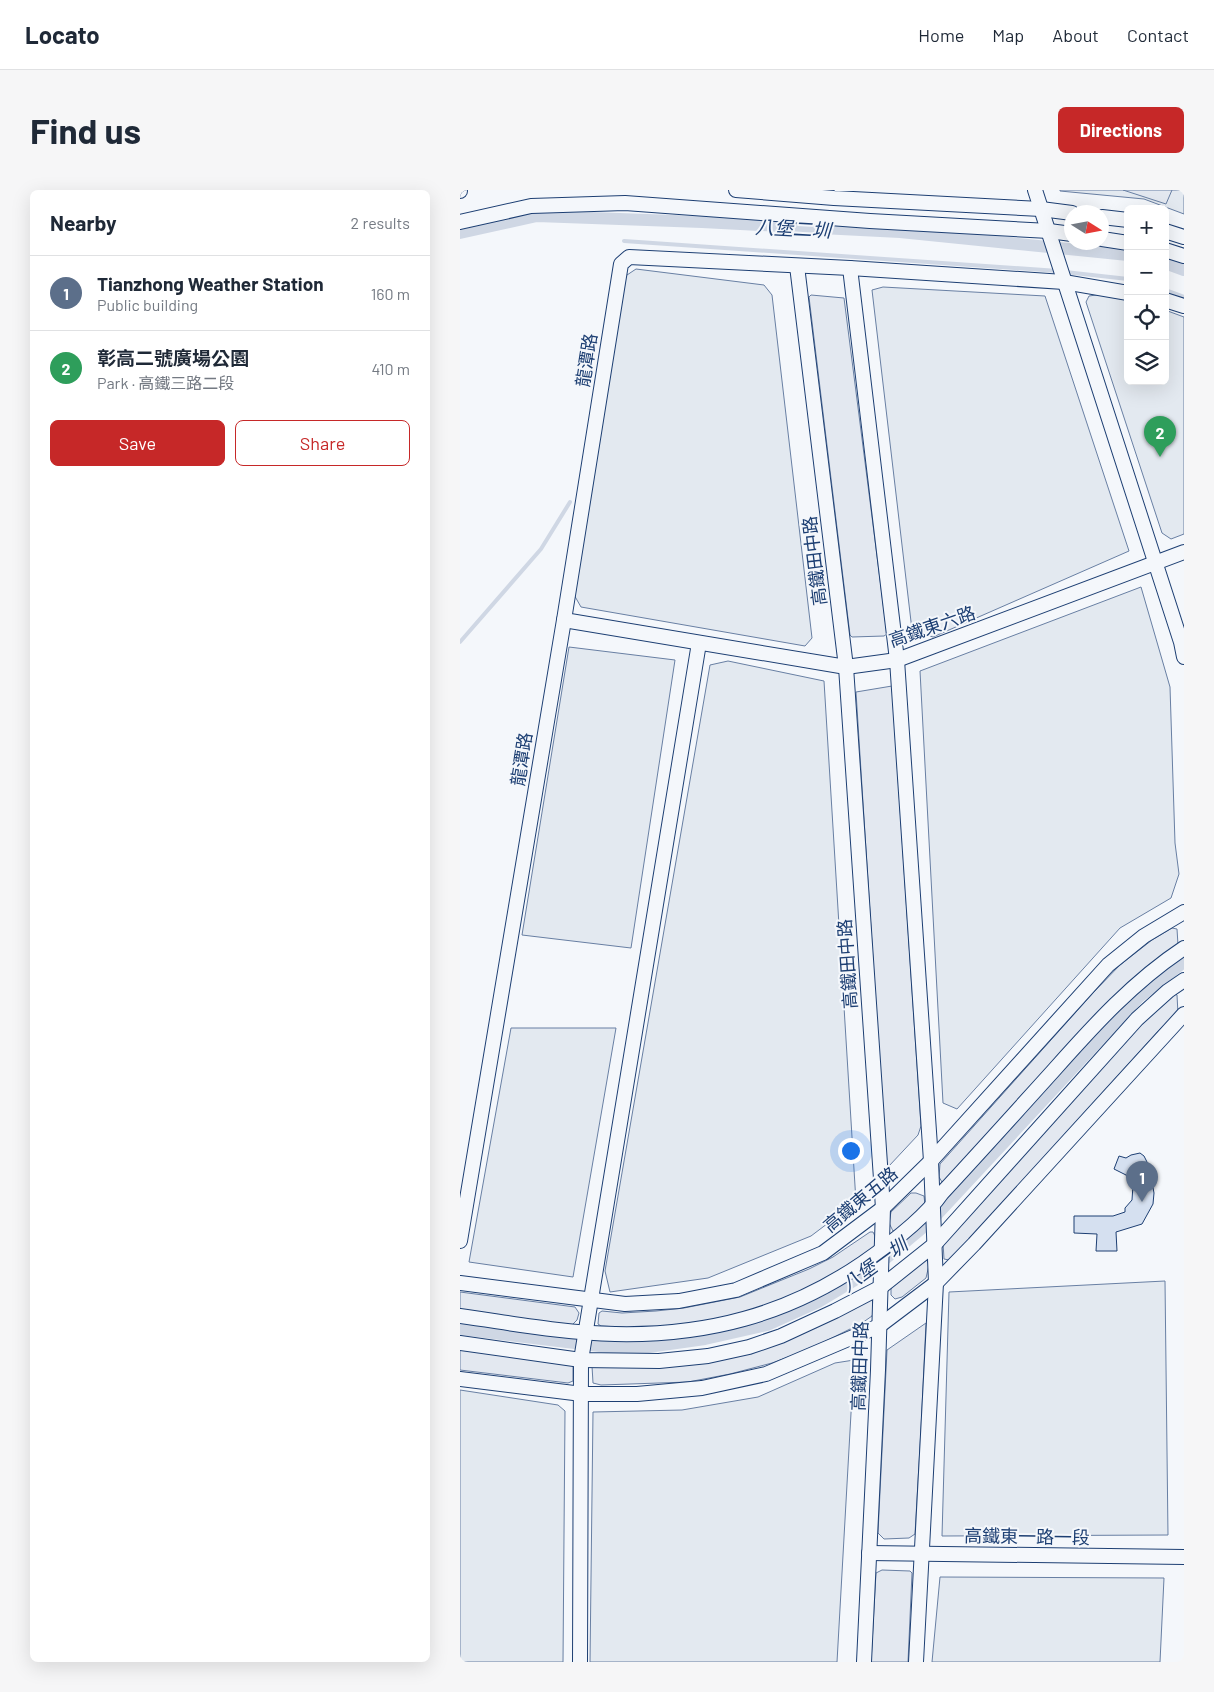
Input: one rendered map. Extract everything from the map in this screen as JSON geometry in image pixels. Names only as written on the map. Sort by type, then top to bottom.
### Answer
[{"type":"street","points":[[736,190],[1064,212]]},
{"type":"street","points":[[1035,190],[1156,563],[1184,657]]},
{"type":"street","points":[[460,222],[531,206],[625,203],[870,222],[1064,233]]},
{"type":"street","points":[[1109,217],[1124,219]]},
{"type":"street","points":[[1169,232],[1184,237]]},
{"type":"street","points":[[1109,240],[1124,242]]},
{"type":"street","points":[[1169,251],[1184,256]]},
{"type":"street","name":"龍潭路","points":[[460,1241],[564,620],[616,283],[621,264],[629,257],[850,268],[1064,282],[1124,292]]},
{"type":"street","name":"高鐵田中路","points":[[797,266],[846,667],[883,1208],[878,1370],[864,1662]]},
{"type":"street","points":[[850,268],[897,660],[935,1244],[936,1283],[916,1662]]},
{"type":"street","points":[[1169,301],[1184,306]]},
{"type":"street","name":"高鐵東六路","points":[[564,620],[846,667],[897,660],[1184,552]]},
{"type":"street","points":[[580,1662],[581,1360],[699,643]]},
{"type":"street","name":"高鐵東五路","points":[[460,1283],[625,1304],[680,1301],[736,1290],[823,1253],[883,1208],[931,1161],[1108,965],[1144,936],[1184,912]]},
{"type":"street","points":[[460,1316],[554,1329],[613,1334],[642,1334],[707,1329],[740,1321],[772,1311],[816,1291],[852,1270],[882,1249],[933,1205],[1137,982],[1184,948]]},
{"type":"street","points":[[460,1343],[581,1360],[659,1361],[708,1356],[749,1347],[780,1336],[820,1318],[881,1287],[935,1244],[1137,1019],[1168,991],[1184,980]]},
{"type":"street","points":[[460,1379],[582,1394],[637,1394],[702,1388],[766,1374],[879,1326],[936,1283],[974,1244],[1184,1014]]},
{"type":"street","name":"高鐵東一路一段","points":[[869,1552],[1184,1557]]},
{"type":"shaded area","points":[[1123,190],[1172,190],[1166,204]]},
{"type":"shaded area","points":[[1184,190],[1184,214],[1169,208],[1169,205],[1160,205],[1144,199],[1060,191]]},
{"type":"shaded area","points":[[636,269],[764,285],[772,295],[812,638],[805,646],[581,607],[573,593],[621,279]]},
{"type":"shaded area","points":[[883,287],[1045,296],[1129,551],[933,637],[912,630],[872,290]]},
{"type":"shaded area","points":[[1103,294],[1124,299],[1124,385],[1169,385],[1169,311],[1184,317],[1184,534],[1171,539],[1162,533],[1086,302],[1089,296]]},
{"type":"shaded area","points":[[811,295],[844,298],[887,634],[884,636],[852,637],[850,635],[809,297]]},
{"type":"shaded area","points":[[1141,587],[1170,687],[1175,843],[1179,874],[1171,898],[1120,928],[957,1109],[943,1103],[920,671]]},
{"type":"shaded area","points":[[569,647],[675,660],[631,948],[522,935]]},
{"type":"shaded area","points":[[728,661],[824,681],[856,1202],[811,1236],[708,1278],[610,1292],[605,1271],[710,665]]},
{"type":"shaded area","points":[[892,686],[921,1126],[918,1135],[889,1166],[886,1166],[856,692]]},
{"type":"shaded area","points":[[1172,928],[1177,929],[1178,945],[1133,978],[952,1175],[942,1182],[939,1177],[940,1164],[1093,993],[1120,965],[1152,940]]},
{"type":"shaded area","points":[[1173,992],[1177,995],[1178,1014],[1161,1028],[957,1253],[949,1260],[944,1259],[943,1243],[1150,1014]]},
{"type":"shaded area","points":[[511,1028],[616,1028],[573,1277],[469,1262]]},
{"type":"shaded area","points":[[911,1193],[924,1196],[925,1205],[893,1231],[889,1223],[891,1212]]},
{"type":"shaded area","points":[[870,1232],[873,1232],[875,1236],[876,1250],[821,1282],[786,1298],[731,1317],[696,1323],[639,1328],[601,1326],[598,1324],[599,1313],[602,1311],[622,1313],[656,1311],[684,1308],[740,1297],[809,1269],[833,1257]]},
{"type":"shaded area","points":[[926,1258],[929,1265],[926,1278],[902,1297],[895,1299],[891,1295],[891,1285]]},
{"type":"shaded area","points":[[1165,1281],[1168,1535],[942,1536],[949,1292]]},
{"type":"shaded area","points":[[460,1292],[575,1307],[579,1313],[577,1320],[572,1325],[460,1311]]},
{"type":"shaded area","points":[[872,1298],[874,1310],[872,1316],[862,1323],[810,1349],[772,1363],[688,1382],[601,1385],[593,1383],[592,1366],[706,1360]]},
{"type":"shaded area","points":[[926,1323],[915,1534],[909,1538],[884,1539],[878,1533],[887,1350]]},
{"type":"shaded area","points":[[460,1348],[573,1364],[573,1381],[568,1383],[460,1370]]},
{"type":"shaded area","points":[[854,1360],[837,1662],[590,1662],[593,1412],[682,1410],[758,1397],[835,1363]]},
{"type":"shaded area","points":[[460,1390],[558,1405],[565,1411],[563,1662],[460,1662]]},
{"type":"shaded area","points":[[882,1570],[910,1571],[912,1573],[908,1662],[871,1662],[876,1573]]},
{"type":"shaded area","points":[[940,1577],[1164,1578],[1160,1662],[932,1662]]},
{"type":"building","points":[[1140,1153],[1144,1156],[1149,1166],[1154,1193],[1153,1204],[1142,1224],[1116,1232],[1117,1251],[1096,1251],[1097,1234],[1074,1233],[1074,1216],[1113,1216],[1125,1212],[1125,1208],[1132,1200],[1133,1185],[1126,1175],[1114,1169],[1119,1156],[1126,1158]]},
{"type":"waterway","name":"八堡二圳","points":[[460,233],[537,216],[900,232],[1124,255]]},
{"type":"waterway","points":[[624,241],[1058,271]]},
{"type":"waterway","name":"八堡二圳","points":[[1169,264],[1184,270]]},
{"type":"waterway","points":[[1065,272],[1124,279]]},
{"type":"waterway","points":[[1169,291],[1184,297]]},
{"type":"waterway","points":[[460,642],[541,549],[570,502]]},
{"type":"waterway","name":"八堡一圳","points":[[460,1329],[616,1348],[641,1348],[705,1339],[767,1325],[818,1302],[873,1269],[932,1220],[1139,997],[1184,962]]},
{"type":"place","name":"彰高二號廣場公園","points":[[1160,457]]},
{"type":"place","name":"Tianzhong Weather Station","points":[[1142,1202]]}]
